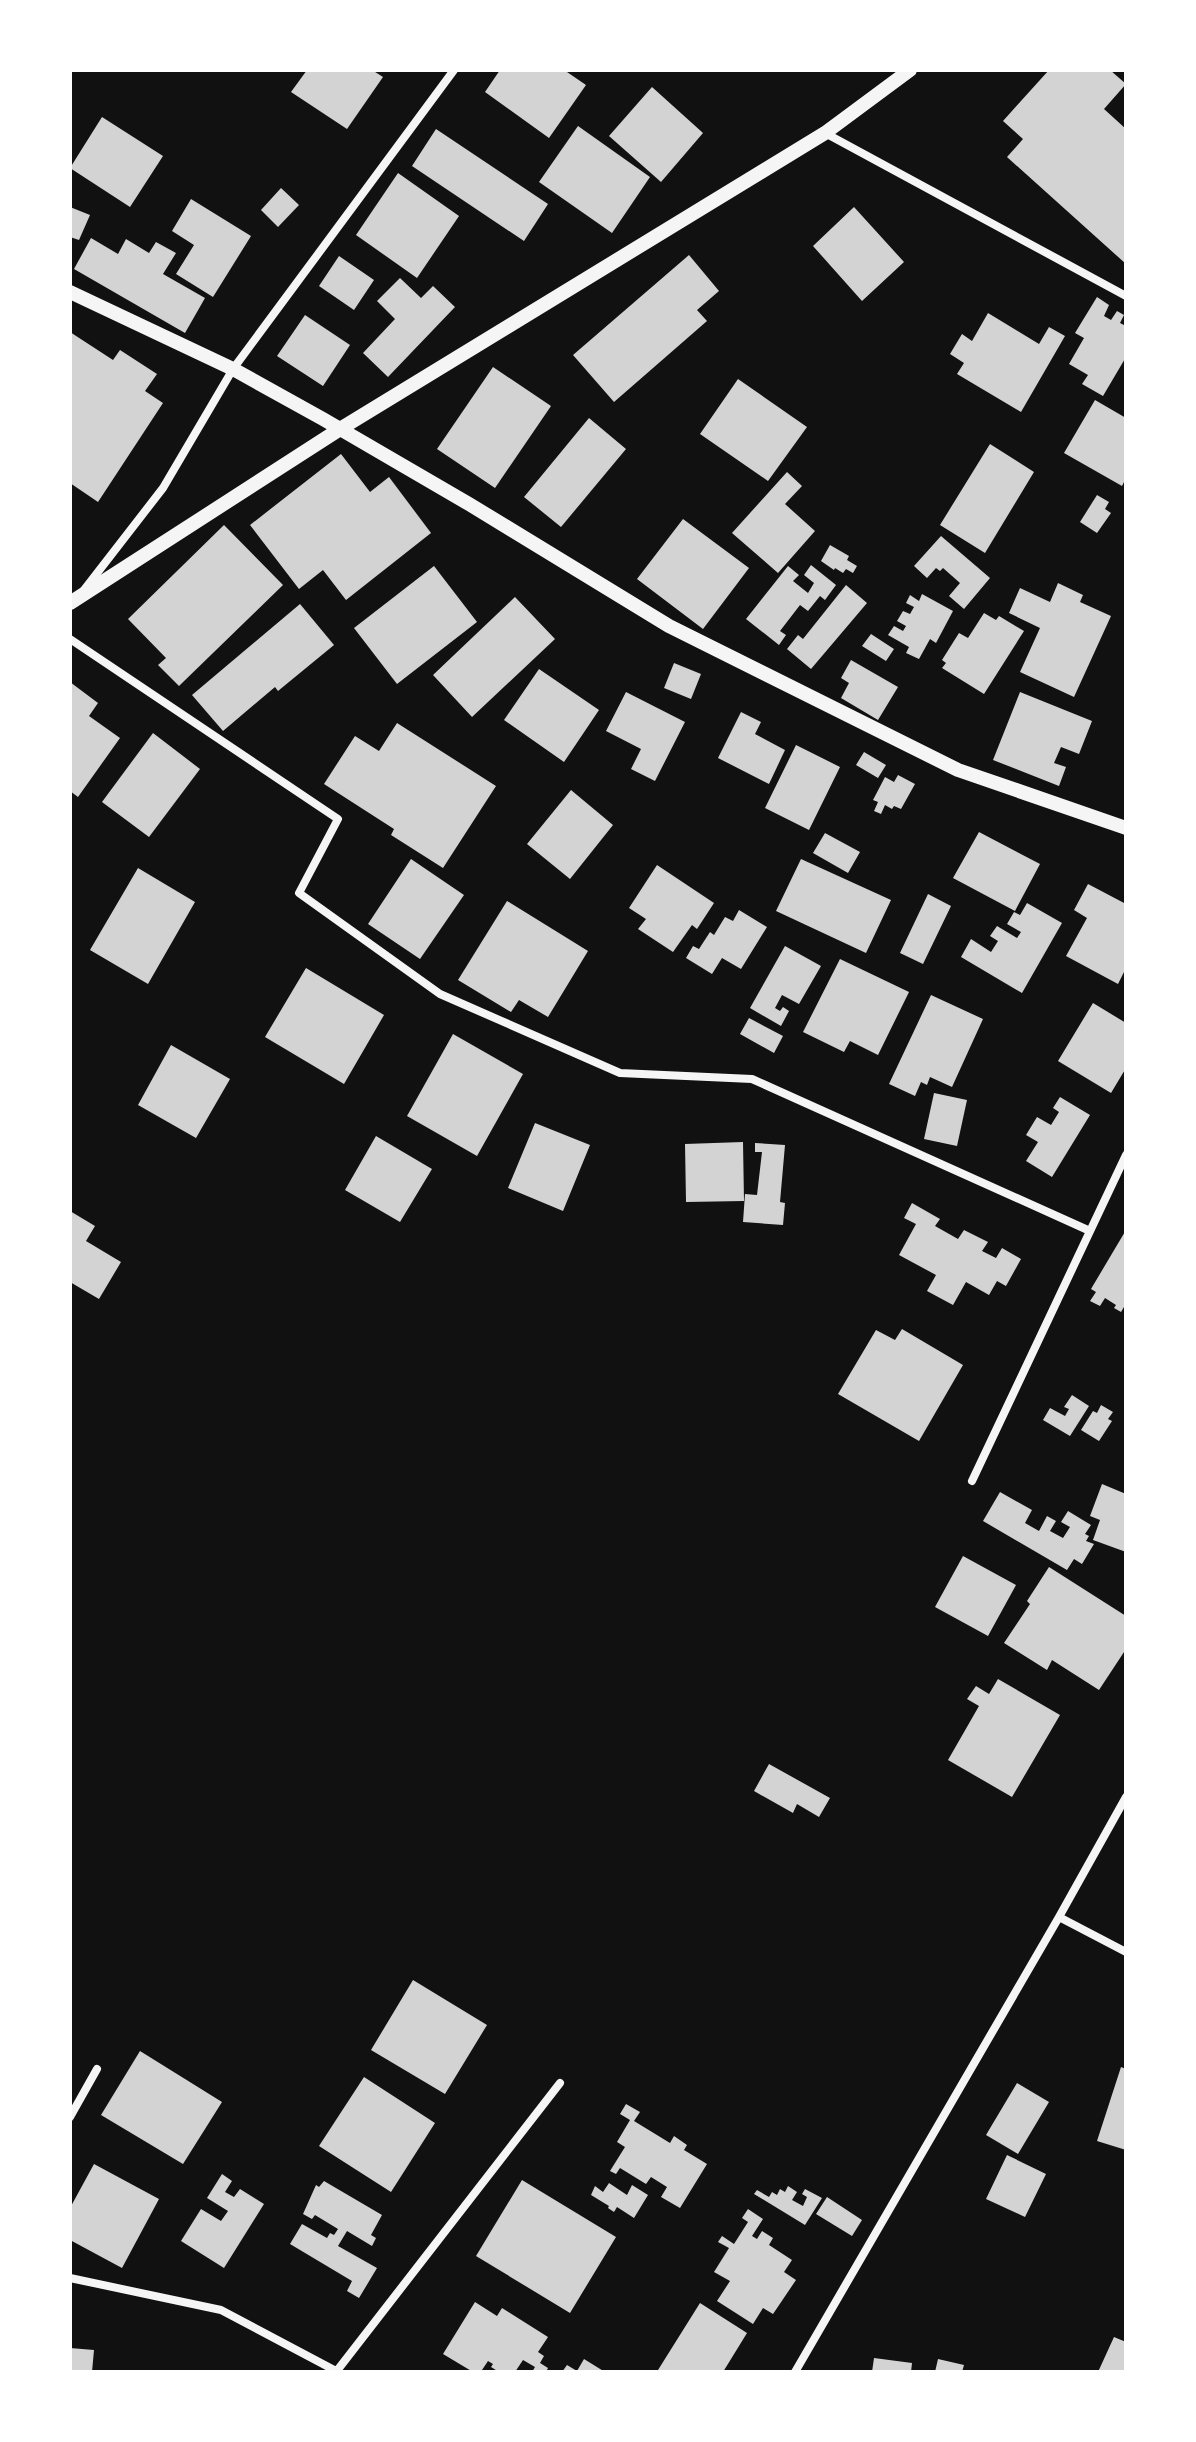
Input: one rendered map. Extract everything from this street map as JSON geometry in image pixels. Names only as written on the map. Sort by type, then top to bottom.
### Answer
[{"type":"street","points":[[70,603],[163,488],[233,369],[454,70]]},
{"type":"street","points":[[70,603],[340,429],[825,133],[910,70]]},
{"type":"street","points":[[825,133],[1126,296]]},
{"type":"street","points":[[70,292],[233,369],[469,504],[669,626],[958,770],[1126,828]]},
{"type":"street","points":[[70,639],[338,819],[299,893],[440,994],[620,1073],[752,1079],[1090,1231]]},
{"type":"street","points":[[972,1481],[1126,1155]]},
{"type":"street","points":[[795,2372],[1126,1797]]},
{"type":"street","points":[[1059,1917],[1126,1952]]},
{"type":"street","points":[[70,2117],[97,2069]]},
{"type":"street","points":[[70,2278],[221,2310],[337,2372],[560,2083]]},
{"type":"building","points":[[307,70],[372,70],[383,77],[347,129],[291,92]]},
{"type":"building","points":[[500,70],[569,70],[567,72],[586,85],[549,138],[485,92]]},
{"type":"building","points":[[1049,70],[1110,70],[1126,84],[1104,109],[1126,129],[1126,264],[1007,157],[1023,139],[1003,121]]},
{"type":"building","points":[[652,87],[703,133],[661,182],[609,136]]},
{"type":"building","points":[[102,117],[163,156],[130,207],[70,168]]},
{"type":"building","points":[[578,126],[650,177],[612,233],[539,182]]},
{"type":"building","points":[[436,129],[548,204],[524,241],[412,166]]},
{"type":"building","points":[[398,173],[459,216],[417,278],[356,235]]},
{"type":"building","points":[[281,188],[299,205],[278,227],[261,210]]},
{"type":"building","points":[[191,199],[251,236],[213,297],[176,274],[194,245],[172,231]]},
{"type":"building","points":[[70,207],[90,215],[79,240],[70,237]]},
{"type":"building","points":[[854,207],[904,262],[862,301],[813,246]]},
{"type":"building","points":[[91,238],[118,254],[126,239],[149,253],[156,242],[176,253],[163,274],[205,298],[185,333],[74,269]]},
{"type":"building","points":[[689,255],[719,291],[697,310],[707,321],[614,402],[573,355]]},
{"type":"building","points":[[339,256],[374,280],[354,310],[319,286]]},
{"type":"building","points":[[400,278],[421,298],[433,286],[455,307],[388,377],[363,353],[395,319],[377,301]]},
{"type":"building","points":[[1097,297],[1109,305],[1104,316],[1111,320],[1117,311],[1124,315],[1120,323],[1126,326],[1126,357],[1103,396],[1082,384],[1088,375],[1069,364],[1084,338],[1075,333]]},
{"type":"building","points":[[988,313],[1039,344],[1049,327],[1065,336],[1021,412],[957,374],[964,363],[950,354],[962,334],[972,341]]},
{"type":"building","points":[[305,315],[350,345],[323,386],[277,356]]},
{"type":"building","points":[[70,332],[113,360],[120,350],[157,374],[145,391],[163,403],[98,502],[70,483]]},
{"type":"building","points":[[493,367],[551,406],[495,488],[437,449]]},
{"type":"building","points":[[738,379],[807,427],[768,481],[700,434]]},
{"type":"building","points":[[1095,400],[1126,418],[1126,478],[1122,486],[1064,453]]},
{"type":"building","points":[[589,418],[626,449],[561,527],[524,497]]},
{"type":"building","points":[[990,444],[1034,472],[985,553],[940,525]]},
{"type":"building","points":[[341,454],[370,492],[389,477],[431,533],[346,600],[323,570],[299,589],[250,525]]},
{"type":"building","points":[[787,472],[802,486],[785,504],[815,531],[778,573],[732,533]]},
{"type":"building","points":[[1097,495],[1109,502],[1105,509],[1111,513],[1097,533],[1080,522]]},
{"type":"building","points":[[683,519],[749,568],[703,629],[637,579]]},
{"type":"building","points":[[224,525],[283,585],[179,686],[158,665],[166,658],[128,619]]},
{"type":"building","points":[[941,536],[990,578],[964,609],[949,596],[960,583],[943,568],[940,571],[936,568],[927,578],[914,566]]},
{"type":"building","points":[[830,545],[849,556],[847,560],[857,566],[853,573],[846,569],[843,573],[834,570],[821,561]]},
{"type":"building","points":[[811,565],[836,585],[825,600],[820,596],[808,611],[800,605],[780,631],[786,635],[779,645],[746,619],[788,566],[799,575],[793,581],[808,593],[814,583],[804,575]]},
{"type":"building","points":[[434,566],[477,622],[397,684],[354,628]]},
{"type":"building","points":[[1058,583],[1083,595],[1080,602],[1111,616],[1074,697],[1020,672],[1040,628],[1009,613],[1020,588],[1050,602]]},
{"type":"building","points":[[846,585],[867,603],[811,669],[787,649],[798,635],[803,639]]},
{"type":"building","points":[[922,594],[953,611],[936,643],[930,639],[919,659],[906,653],[909,647],[888,635],[894,626],[903,631],[906,626],[897,621],[903,611],[910,614],[914,607],[906,603],[910,595],[919,601]]},
{"type":"building","points":[[515,597],[555,639],[472,717],[433,675]]},
{"type":"building","points":[[300,604],[334,645],[278,691],[275,687],[223,731],[192,695]]},
{"type":"building","points":[[984,613],[996,620],[999,616],[1024,631],[984,694],[942,668],[946,663],[942,660],[959,633],[968,638]]},
{"type":"building","points":[[871,634],[894,649],[886,661],[862,646]]},
{"type":"building","points":[[851,660],[898,687],[878,720],[841,698],[849,683],[841,678]]},
{"type":"building","points":[[674,663],[701,674],[691,699],[664,688]]},
{"type":"building","points":[[539,669],[599,710],[564,762],[504,720]]},
{"type":"building","points":[[70,682],[98,703],[89,716],[120,738],[78,797],[70,791]]},
{"type":"building","points":[[626,692],[685,722],[655,781],[631,769],[641,749],[606,731]]},
{"type":"building","points":[[1020,692],[1092,721],[1079,754],[1061,747],[1054,763],[1066,767],[1059,786],[993,760]]},
{"type":"building","points":[[741,712],[761,722],[755,734],[785,750],[769,784],[718,758]]},
{"type":"building","points":[[397,723],[496,786],[443,868],[391,835],[394,829],[324,784],[355,736],[379,751]]},
{"type":"building","points":[[153,733],[200,769],[149,837],[102,802]]},
{"type":"building","points":[[796,745],[840,767],[809,830],[765,808]]},
{"type":"building","points":[[864,752],[886,765],[878,778],[856,765]]},
{"type":"building","points":[[898,775],[915,784],[901,809],[885,805],[881,814],[874,811],[878,802],[873,800],[885,777],[894,782]]},
{"type":"building","points":[[571,790],[613,825],[570,879],[527,844]]},
{"type":"building","points":[[979,832],[1040,864],[1015,911],[953,878]]},
{"type":"building","points":[[825,833],[860,852],[848,873],[813,853]]},
{"type":"building","points":[[411,859],[464,895],[420,959],[368,924]]},
{"type":"building","points":[[801,859],[891,900],[866,953],[776,911]]},
{"type":"building","points":[[657,865],[714,903],[697,929],[692,925],[673,952],[638,929],[646,919],[629,908]]},
{"type":"building","points":[[138,868],[195,902],[148,984],[90,950]]},
{"type":"building","points":[[1088,884],[1126,904],[1126,968],[1118,984],[1066,956],[1087,918],[1074,910]]},
{"type":"building","points":[[928,894],[951,906],[923,964],[900,953]]},
{"type":"building","points":[[507,901],[588,951],[548,1017],[519,1000],[511,1012],[458,980]]},
{"type":"building","points":[[1027,903],[1062,923],[1022,993],[961,957],[971,939],[991,952],[998,941],[990,936],[997,926],[1017,938],[1021,932],[1007,924],[1014,912],[1020,915]]},
{"type":"building","points":[[739,910],[767,927],[741,969],[722,958],[712,974],[686,958],[693,946],[699,949],[710,932],[714,935],[725,917],[733,921]]},
{"type":"building","points":[[785,946],[821,966],[799,1004],[782,995],[775,1008],[780,1011],[783,1007],[789,1011],[781,1026],[750,1008]]},
{"type":"building","points":[[840,959],[909,992],[878,1055],[850,1041],[844,1052],[803,1032]]},
{"type":"building","points":[[306,968],[384,1015],[344,1084],[265,1037]]},
{"type":"building","points":[[931,995],[983,1019],[952,1087],[930,1077],[927,1085],[921,1082],[915,1096],[889,1084]]},
{"type":"building","points":[[1093,1003],[1126,1023],[1126,1068],[1111,1093],[1058,1061]]},
{"type":"building","points":[[749,1018],[783,1036],[774,1053],[740,1034]]},
{"type":"building","points":[[453,1034],[523,1074],[477,1156],[407,1116]]},
{"type":"building","points":[[171,1045],[230,1079],[196,1138],[138,1105]]},
{"type":"building","points":[[934,1093],[967,1100],[957,1146],[924,1139]]},
{"type":"building","points":[[1060,1097],[1090,1115],[1052,1177],[1026,1161],[1038,1142],[1026,1135],[1037,1117],[1051,1125],[1059,1112],[1053,1108]]},
{"type":"building","points":[[535,1123],[590,1145],[563,1211],[508,1188]]},
{"type":"building","points":[[376,1136],[432,1169],[400,1222],[345,1190]]},
{"type":"building","points":[[743,1142],[744,1201],[686,1202],[685,1144]]},
{"type":"building","points":[[755,1143],[785,1145],[780,1202],[785,1203],[783,1225],[743,1222],[745,1194],[757,1195],[762,1152],[755,1152]]},
{"type":"building","points":[[912,1203],[940,1219],[935,1226],[958,1239],[964,1230],[988,1242],[982,1251],[996,1258],[1002,1248],[1021,1259],[1006,1286],[997,1281],[989,1295],[966,1282],[953,1305],[927,1291],[936,1275],[899,1255],[916,1224],[904,1218]]},
{"type":"building","points":[[70,1211],[95,1226],[86,1241],[121,1262],[99,1299],[70,1282]]},
{"type":"building","points":[[1126,1230],[1126,1308],[1121,1312],[1105,1298],[1100,1306],[1090,1301],[1096,1292],[1091,1289]]},
{"type":"building","points":[[902,1329],[963,1365],[919,1441],[838,1394],[876,1330],[895,1340]]},
{"type":"building","points":[[1072,1395],[1089,1406],[1070,1436],[1043,1420],[1050,1408],[1065,1416],[1069,1409],[1064,1407]]},
{"type":"building","points":[[1101,1405],[1113,1412],[1108,1419],[1112,1421],[1099,1441],[1081,1430],[1093,1411],[1097,1413]]},
{"type":"building","points":[[1102,1484],[1126,1494],[1126,1552],[1093,1540],[1100,1520],[1090,1516]]},
{"type":"building","points":[[1000,1492],[1032,1510],[1025,1523],[1039,1531],[1047,1516],[1056,1521],[1050,1531],[1063,1538],[1070,1527],[1061,1522],[1068,1511],[1091,1525],[1085,1534],[1089,1536],[1086,1541],[1094,1544],[1082,1564],[1074,1559],[1067,1570],[983,1521]]},
{"type":"building","points":[[963,1556],[1016,1585],[988,1636],[935,1607]]},
{"type":"building","points":[[1049,1567],[1126,1616],[1126,1649],[1099,1690],[1052,1660],[1047,1670],[1004,1643],[1030,1604],[1027,1601]]},
{"type":"building","points":[[998,1679],[1060,1715],[1012,1797],[948,1760],[979,1706],[967,1699],[976,1686],[989,1694]]},
{"type":"building","points":[[769,1764],[830,1798],[819,1817],[797,1804],[793,1813],[754,1791]]},
{"type":"building","points":[[413,1980],[487,2025],[445,2094],[371,2050]]},
{"type":"building","points":[[140,2051],[222,2102],[183,2164],[101,2115]]},
{"type":"building","points":[[1121,2067],[1126,2069],[1126,2150],[1097,2141]]},
{"type":"building","points":[[364,2077],[435,2123],[391,2192],[319,2146]]},
{"type":"building","points":[[1017,2083],[1049,2102],[1018,2154],[986,2135]]},
{"type":"building","points":[[626,2104],[640,2112],[634,2121],[670,2143],[674,2136],[687,2145],[684,2150],[707,2164],[680,2208],[661,2197],[667,2187],[651,2177],[646,2184],[620,2168],[616,2174],[610,2171],[625,2147],[617,2142],[630,2120],[620,2114]]},
{"type":"building","points":[[1007,2155],[1046,2174],[1025,2217],[986,2199]]},
{"type":"building","points":[[94,2164],[159,2199],[122,2268],[70,2240],[70,2208]]},
{"type":"building","points":[[222,2174],[232,2181],[225,2192],[234,2197],[240,2189],[264,2204],[224,2268],[181,2241],[201,2209],[221,2221],[228,2211],[207,2198]]},
{"type":"building","points":[[522,2180],[616,2237],[570,2313],[476,2256]]},
{"type":"building","points":[[324,2181],[382,2215],[371,2235],[376,2238],[372,2246],[347,2231],[338,2246],[377,2268],[359,2298],[347,2291],[352,2281],[290,2244],[302,2224],[327,2238],[338,2229],[315,2215],[312,2219],[303,2214],[316,2185],[319,2187]]},
{"type":"building","points":[[609,2183],[627,2195],[632,2185],[648,2195],[634,2218],[617,2207],[614,2212],[591,2195],[595,2186],[603,2192]]},
{"type":"building","points":[[788,2186],[797,2192],[792,2200],[803,2206],[807,2197],[802,2194],[805,2189],[822,2198],[805,2225],[754,2194],[757,2190],[769,2197],[772,2192],[777,2195],[780,2189],[785,2192]]},
{"type":"building","points":[[827,2197],[862,2220],[852,2236],[816,2214]]},
{"type":"building","points":[[748,2209],[763,2219],[752,2236],[757,2239],[762,2231],[773,2238],[769,2245],[792,2260],[784,2272],[796,2280],[773,2314],[763,2308],[753,2324],[717,2301],[730,2281],[714,2272],[729,2248],[718,2242],[722,2236],[734,2244],[748,2222],[742,2218]]},
{"type":"building","points":[[475,2302],[497,2316],[502,2308],[548,2337],[538,2352],[544,2356],[540,2363],[548,2368],[546,2372],[532,2372],[535,2367],[523,2360],[515,2372],[499,2372],[488,2361],[482,2370],[486,2372],[473,2372],[443,2354]]},
{"type":"building","points":[[700,2303],[747,2333],[723,2372],[661,2372],[658,2370]]},
{"type":"building","points":[[1114,2337],[1126,2342],[1126,2372],[1098,2372]]},
{"type":"building","points":[[70,2348],[94,2350],[92,2372],[70,2372]]},
{"type":"building","points":[[874,2358],[912,2363],[911,2372],[872,2372]]},
{"type":"building","points":[[584,2359],[605,2372],[562,2372],[567,2365],[577,2371]]},
{"type":"building","points":[[938,2359],[964,2365],[962,2372],[935,2372]]}]
